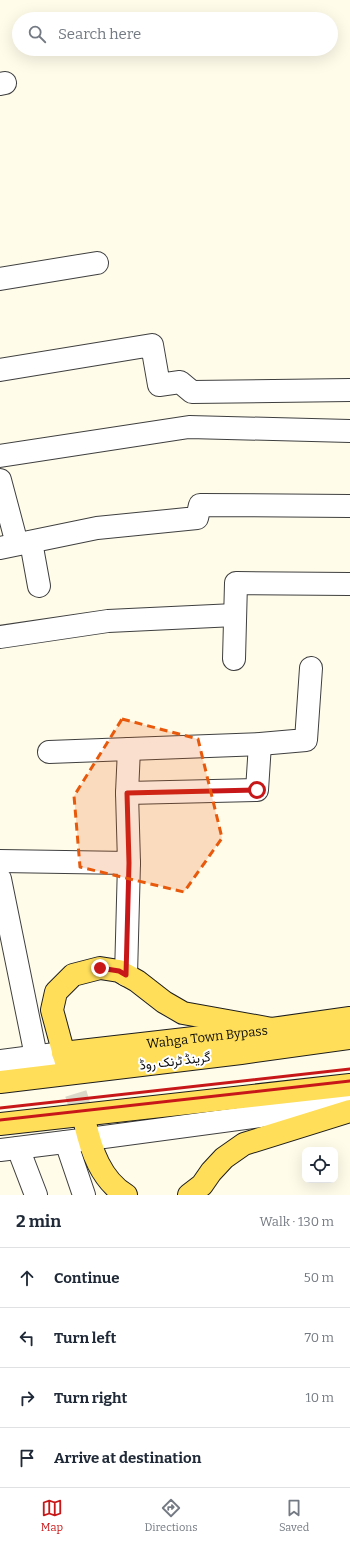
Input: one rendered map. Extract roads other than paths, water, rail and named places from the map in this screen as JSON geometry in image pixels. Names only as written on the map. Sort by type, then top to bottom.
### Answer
[{"type":"main road","points":[[64,1057],[52,1010],[56,992],[73,975],[100,968],[119,971],[182,1013],[272,1029]]},
{"type":"main road","name":"Wahga Town Bypass","points":[[64,1057],[350,1018]]},
{"type":"main road","name":"گرینڈ ٹرنک روڈ","points":[[0,1082],[241,1053],[350,1038]]},
{"type":"main road","points":[[0,1124],[350,1085]]},
{"type":"main road","points":[[189,1195],[202,1185],[211,1172],[224,1158],[244,1144],[350,1111]]},
{"type":"main road","points":[[87,1131],[96,1160],[104,1174],[112,1184],[126,1195]]},
{"type":"street","points":[[0,279],[97,263]]},
{"type":"street","points":[[0,370],[152,345],[159,385],[180,382],[192,392],[350,390]]},
{"type":"street","points":[[0,456],[189,427],[350,431]]},
{"type":"street","points":[[0,480],[16,545],[39,586]]},
{"type":"street","points":[[16,545],[97,528],[197,518],[200,505],[350,506]]},
{"type":"street","points":[[234,658],[236,583],[350,584]]},
{"type":"street","points":[[0,637],[108,621],[235,615]]},
{"type":"street","points":[[49,752],[260,744],[306,740],[311,668]]},
{"type":"street","points":[[127,793],[257,790],[260,744]]},
{"type":"street","points":[[126,975],[129,863],[127,793],[129,749]]},
{"type":"street","points":[[0,862],[129,863]]},
{"type":"street","points":[[0,879],[36,1056]]},
{"type":"street","points":[[0,1060],[36,1056],[64,1057]]},
{"type":"street","points":[[36,1195],[9,1149],[66,1142],[87,1131],[350,1104]]},
{"type":"street","points":[[66,1142],[84,1195]]},
{"type":"tunnel","points":[[66,1062],[85,1123]]},
{"type":"railway","points":[[0,1108],[350,1069]]},
{"type":"railway","points":[[0,1120],[350,1081]]}]
